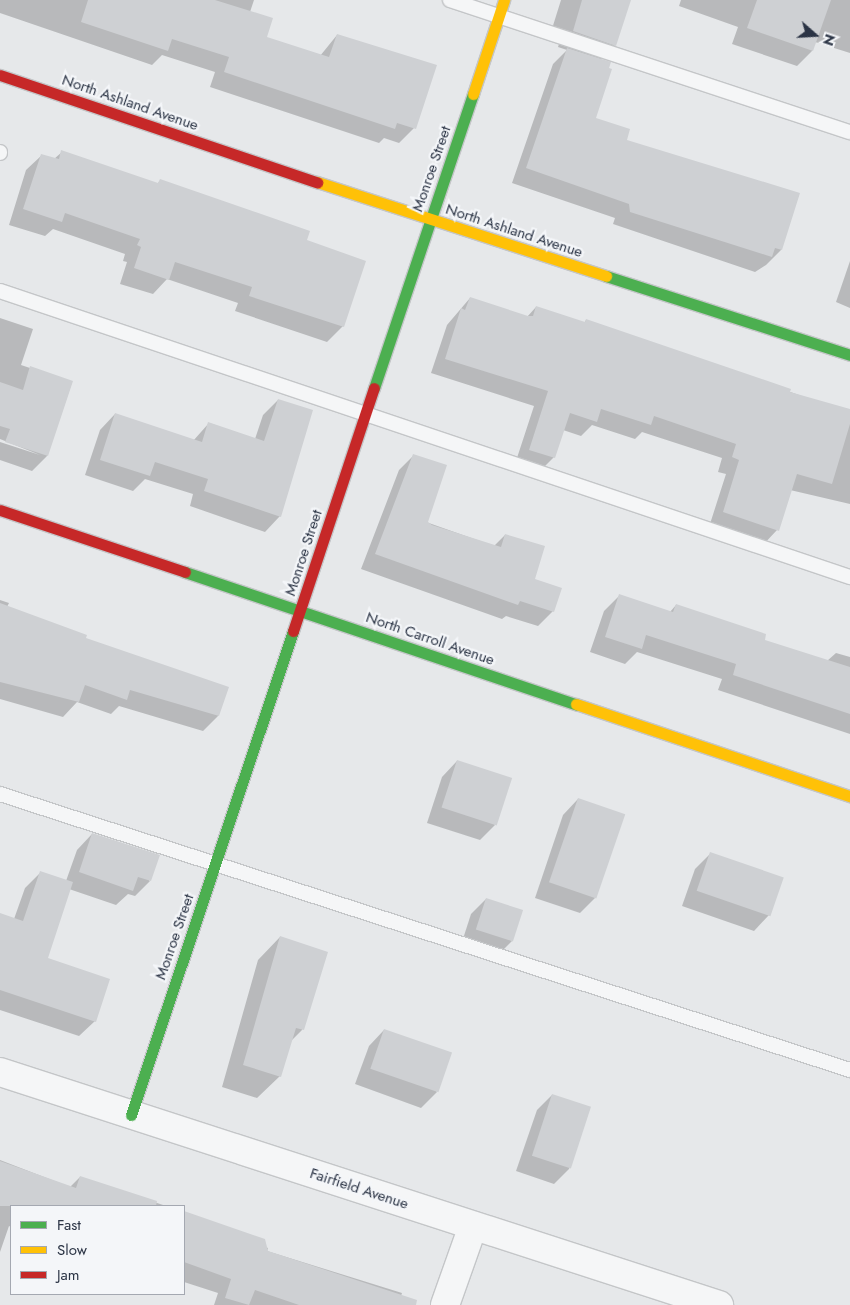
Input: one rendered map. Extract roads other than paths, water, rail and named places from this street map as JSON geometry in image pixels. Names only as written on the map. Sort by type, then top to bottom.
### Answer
[{"type":"street","name":"Monroe Street","points":[[131,1115],[504,0]]},
{"type":"street","name":"North Ashland Avenue","points":[[0,75],[431,220],[850,355]]},
{"type":"street","name":"North Carroll Avenue","points":[[0,510],[850,796]]},
{"type":"street","name":"Fairfield Avenue","points":[[0,1072],[719,1305]]},
{"type":"street","points":[[445,1305],[473,1226]]},
{"type":"lane","points":[[450,0],[850,132]]},
{"type":"lane","points":[[0,291],[366,412],[850,577]]},
{"type":"lane","points":[[0,794],[850,1070]]}]
